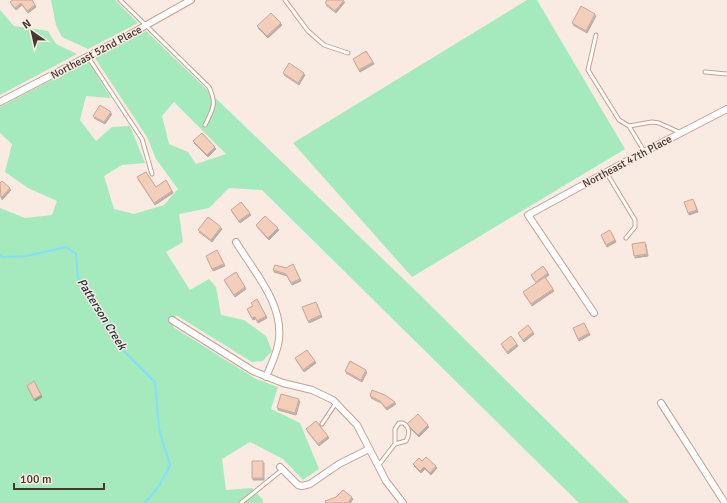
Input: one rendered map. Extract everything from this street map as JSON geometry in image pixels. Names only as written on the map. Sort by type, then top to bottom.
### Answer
[{"type":"street","name":"Northeast 52nd Place","points":[[0,102],[146,26],[191,0]]},
{"type":"street","name":"Northeast 47th Place","points":[[594,313],[528,215],[644,151],[727,109]]},
{"type":"street","points":[[236,242],[272,299],[276,311],[279,326],[279,339],[266,377]]},
{"type":"street","points":[[172,320],[246,368],[283,383],[312,390],[336,403],[357,425],[386,481],[403,503]]},
{"type":"street","points":[[661,403],[725,503]]},
{"type":"street","points":[[281,468],[298,485],[306,486],[339,464],[369,449]]},
{"type":"lane","points":[[120,0],[209,87],[214,98],[214,109],[205,125]]},
{"type":"lane","points":[[285,0],[308,31],[324,45],[348,53]]},
{"type":"lane","points":[[596,35],[588,62],[588,70],[620,120],[629,126],[639,145],[644,151]]},
{"type":"lane","points":[[88,56],[142,139],[152,174]]},
{"type":"lane","points":[[705,72],[727,74]]},
{"type":"lane","points":[[629,126],[652,122],[659,123],[680,133]]},
{"type":"lane","points":[[606,172],[635,220],[635,227],[626,238]]},
{"type":"lane","points":[[322,424],[336,403]]},
{"type":"lane","points":[[378,466],[395,444],[406,441],[409,436],[409,430],[403,423],[399,423],[395,429],[395,444]]},
{"type":"lane","points":[[241,503],[281,468]]},
{"type":"green space","points":[[51,0],[115,0],[138,23],[88,49],[62,37],[56,25]]},
{"type":"green space","points":[[527,0],[537,0],[625,149],[412,277],[293,143]]},
{"type":"green space","points":[[0,10],[14,26],[48,31],[56,44],[77,54],[0,95]]},
{"type":"green space","points":[[146,31],[418,293],[630,503],[579,503],[262,190],[229,188],[209,208],[179,214],[183,242],[166,252],[190,290],[209,279],[216,287],[221,315],[244,320],[266,336],[272,351],[263,361],[252,362],[176,315],[173,327],[256,379],[278,387],[271,409],[300,423],[319,469],[303,480],[283,459],[250,442],[222,459],[226,490],[252,488],[263,500],[263,503],[0,503],[0,208],[25,218],[52,215],[57,201],[28,188],[5,172],[12,144],[0,133],[0,107],[88,61],[111,98],[86,96],[80,120],[96,141],[112,127],[130,126],[145,163],[122,165],[104,176],[114,209],[134,214],[164,205],[178,189],[156,159],[147,137],[95,58]],"holes":[[[174,102],[226,154],[196,164],[188,152],[169,144],[162,116]]]},
{"type":"building","points":[[13,0],[32,0],[35,5],[27,11],[21,3],[15,8],[10,2]]},
{"type":"building","points":[[327,0],[344,0],[335,11],[325,3]]},
{"type":"building","points":[[581,6],[595,14],[586,31],[572,23]]},
{"type":"building","points":[[271,13],[281,23],[267,36],[257,26]]},
{"type":"building","points":[[366,51],[373,62],[359,70],[353,59]]},
{"type":"building","points":[[289,63],[304,73],[298,83],[283,73]]},
{"type":"building","points":[[100,105],[111,112],[104,122],[93,116]]},
{"type":"building","points":[[202,133],[215,147],[207,155],[193,141]]},
{"type":"building","points":[[146,172],[156,187],[166,180],[172,191],[154,203],[137,177]]},
{"type":"building","points":[[2,181],[10,188],[1,198],[0,183]]},
{"type":"building","points":[[693,199],[697,210],[688,213],[684,202]]},
{"type":"building","points":[[241,202],[250,213],[239,221],[231,210]]},
{"type":"building","points":[[265,216],[278,228],[268,238],[256,225]]},
{"type":"building","points":[[208,217],[221,227],[211,240],[198,230]]},
{"type":"building","points":[[610,230],[615,240],[606,245],[601,235]]},
{"type":"building","points":[[645,242],[647,254],[634,256],[632,244]]},
{"type":"building","points":[[217,250],[224,264],[212,269],[206,256]]},
{"type":"building","points":[[293,264],[300,279],[291,283],[286,274],[273,270],[275,265],[286,268]]},
{"type":"building","points":[[543,266],[548,273],[536,282],[531,275]]},
{"type":"building","points":[[236,272],[245,287],[234,295],[224,280]]},
{"type":"building","points":[[545,277],[553,289],[531,304],[523,292]]},
{"type":"building","points":[[257,299],[266,316],[257,321],[255,317],[252,318],[247,309],[253,306],[251,303]]},
{"type":"building","points":[[316,302],[321,315],[308,321],[302,307]]},
{"type":"building","points":[[584,323],[589,333],[578,339],[573,328]]},
{"type":"building","points":[[528,325],[533,332],[523,340],[518,333]]},
{"type":"building","points":[[511,336],[517,344],[507,352],[501,344]]},
{"type":"building","points":[[307,350],[315,361],[303,370],[295,358]]},
{"type":"building","points":[[350,361],[366,370],[361,380],[345,371]]},
{"type":"building","points":[[34,381],[41,395],[34,399],[27,386]]},
{"type":"building","points":[[372,390],[385,395],[395,402],[386,408],[380,401],[370,396]]},
{"type":"building","points":[[281,394],[299,399],[295,413],[277,408]]},
{"type":"building","points":[[418,414],[428,425],[418,435],[407,424]]},
{"type":"building","points":[[316,421],[328,436],[318,444],[306,429]]},
{"type":"building","points":[[426,457],[436,466],[430,473],[424,467],[420,471],[413,464],[419,458],[422,461]]},
{"type":"building","points":[[252,461],[263,461],[263,478],[252,478]]},
{"type":"building","points":[[343,490],[352,497],[348,503],[326,503],[325,501],[336,497]]},
{"type":"waterway","name":"Patterson Creek","points":[[0,255],[2,257],[27,256],[66,247],[76,254],[78,278],[97,311],[112,328],[118,345],[155,382],[159,429],[170,465],[159,486],[145,503]]}]
